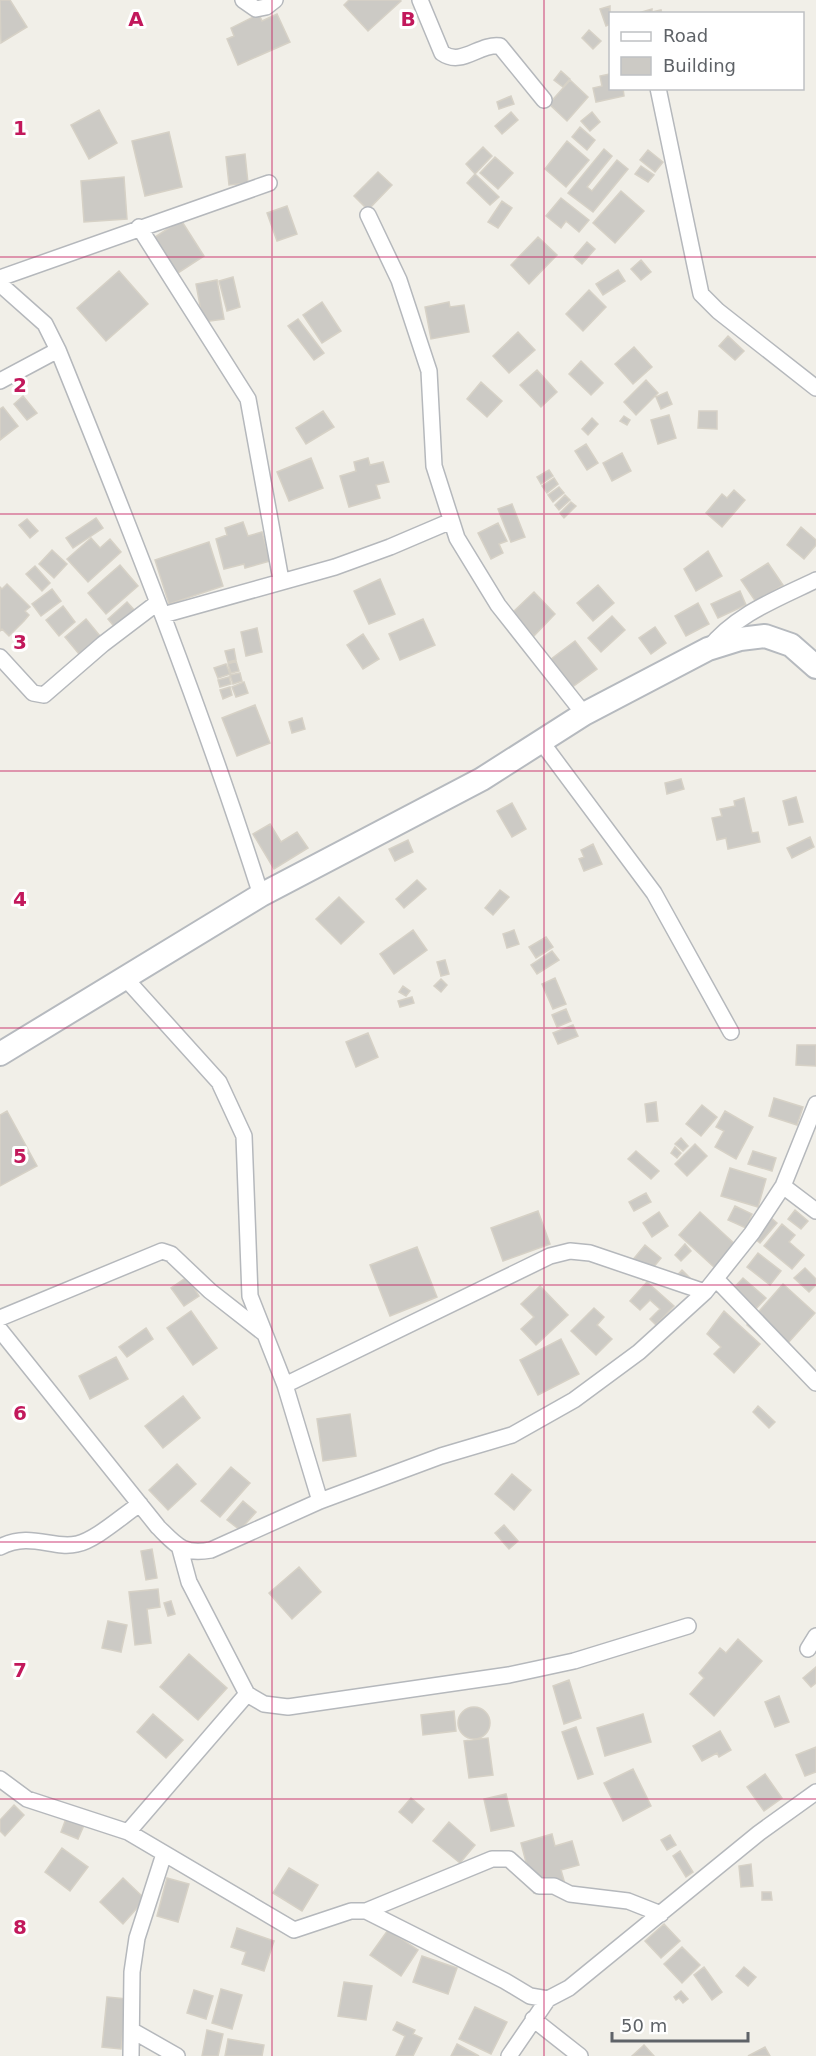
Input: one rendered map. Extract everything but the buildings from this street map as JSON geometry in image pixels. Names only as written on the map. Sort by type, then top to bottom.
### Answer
[{"type":"street","points":[[243,0],[256,9],[266,7],[275,0]]},
{"type":"street","points":[[420,0],[442,53],[449,58],[457,58],[492,45],[500,46],[544,100]]},
{"type":"street","points":[[658,90],[693,270],[701,294],[718,311],[816,388]]},
{"type":"street","points":[[0,278],[139,227],[269,183]]},
{"type":"street","points":[[368,215],[399,280],[429,371],[434,466],[458,538],[498,605],[584,714]]},
{"type":"street","points":[[139,227],[248,399],[281,580]]},
{"type":"street","points":[[0,284],[45,324],[58,350],[160,609],[233,806],[261,895]]},
{"type":"street","points":[[0,381],[58,350]]},
{"type":"street","points":[[0,657],[33,693],[44,695],[103,644],[160,609],[334,567],[390,547],[451,520]]},
{"type":"street","points":[[708,649],[723,630],[745,615],[816,580]]},
{"type":"street","points":[[0,1054],[261,895],[482,779],[584,714],[708,649],[740,639],[765,636],[791,645],[816,667]]},
{"type":"street","points":[[540,740],[654,893],[731,1032]]},
{"type":"street","points":[[126,979],[219,1082],[244,1136],[250,1296],[285,1385],[320,1501]]},
{"type":"street","points":[[180,1549],[196,1553],[211,1550],[320,1501],[441,1456],[512,1435],[574,1400],[639,1352],[705,1292],[716,1279],[752,1233],[783,1186],[816,1104]]},
{"type":"street","points":[[783,1186],[816,1211]]},
{"type":"street","points":[[0,1318],[162,1251],[171,1254],[210,1291],[265,1334]]},
{"type":"street","points":[[285,1385],[540,1261],[570,1251],[590,1253],[705,1292]]},
{"type":"street","points":[[716,1279],[816,1383]]},
{"type":"street","points":[[0,1330],[140,1504],[180,1549],[189,1582],[247,1694],[264,1704],[288,1707],[509,1676],[574,1661],[688,1626]]},
{"type":"street","points":[[0,1547],[8,1543],[33,1539],[76,1545],[140,1504]]},
{"type":"street","points":[[128,1832],[247,1694]]},
{"type":"street","points":[[0,1779],[27,1799],[128,1832],[294,1930],[351,1911],[366,1911],[492,1859],[502,1857],[509,1859],[539,1886],[554,1886],[570,1894],[628,1901],[661,1914]]},
{"type":"street","points":[[509,2056],[548,1999],[570,1988],[759,1833],[816,1792]]},
{"type":"street","points":[[131,2056],[132,1972],[137,1938],[164,1854]]},
{"type":"street","points":[[366,1911],[505,1981],[530,1996],[548,1999]]},
{"type":"street","points":[[533,2019],[580,2056]]},
{"type":"street","points":[[133,2031],[177,2056]]}]
